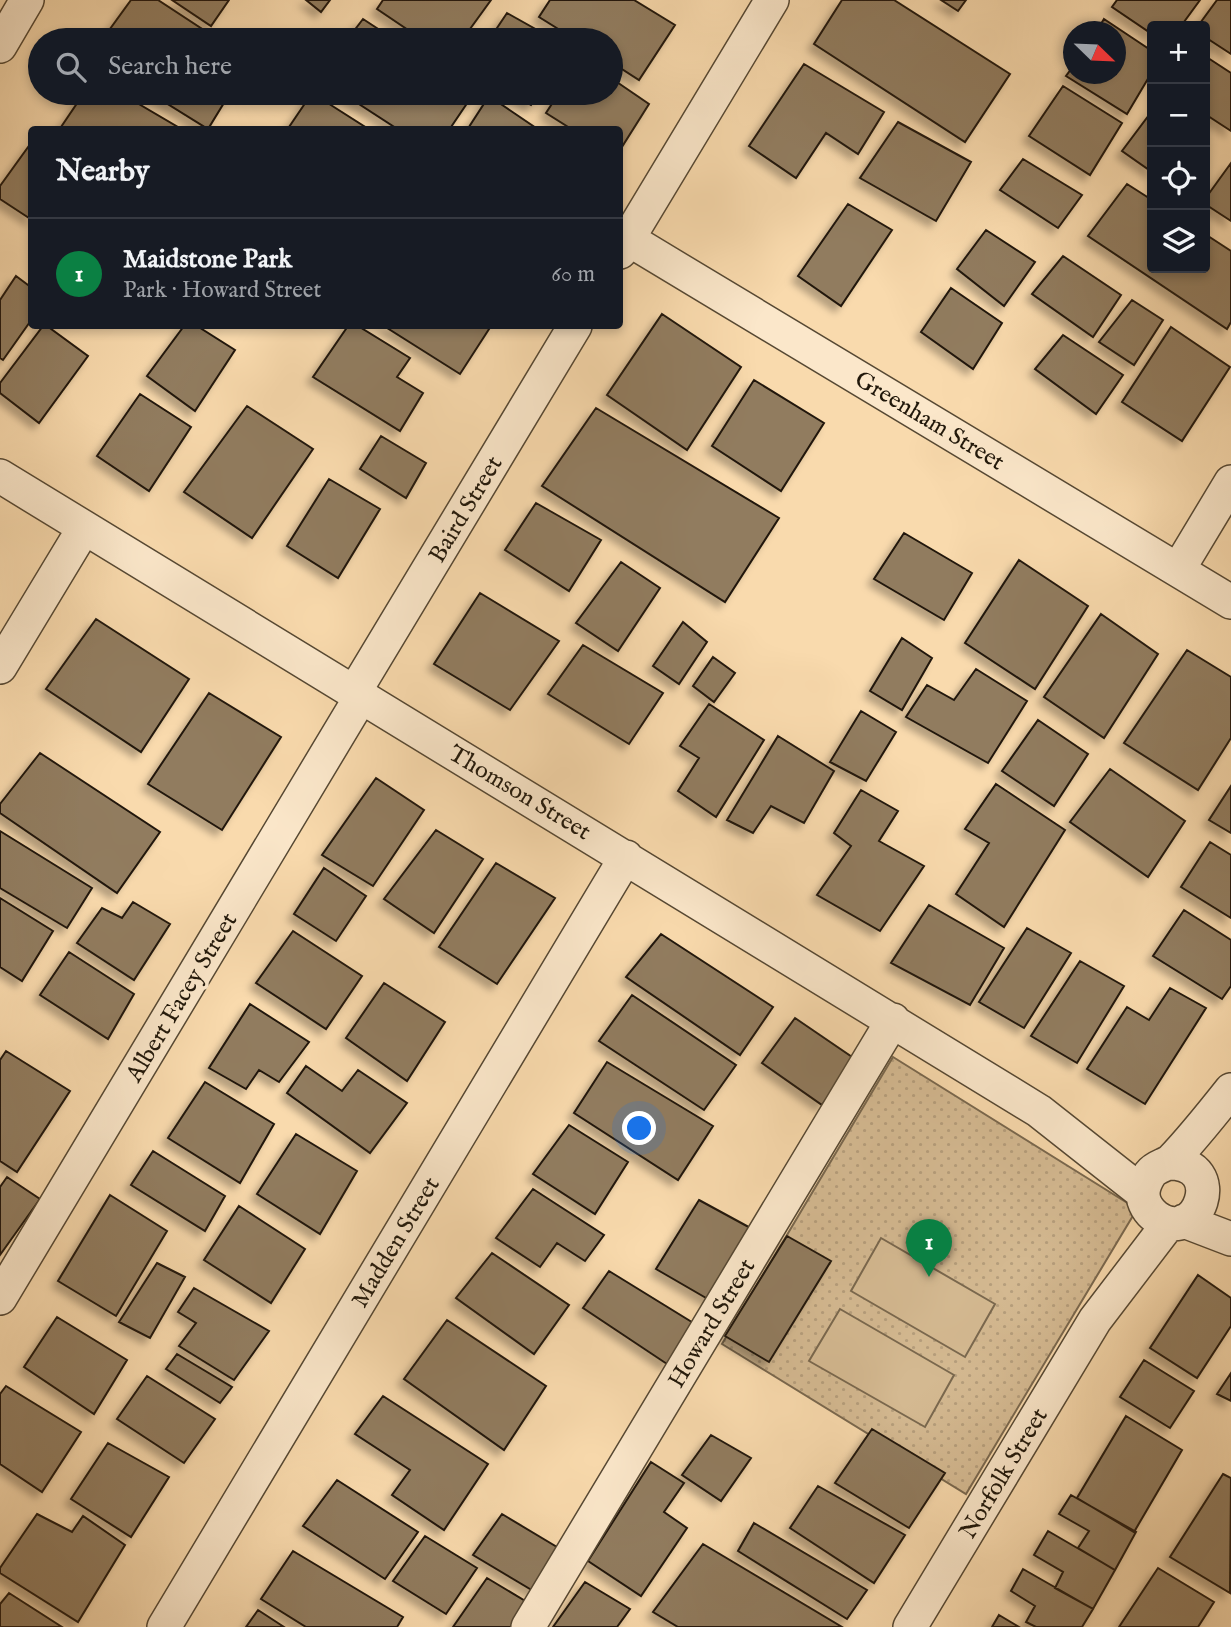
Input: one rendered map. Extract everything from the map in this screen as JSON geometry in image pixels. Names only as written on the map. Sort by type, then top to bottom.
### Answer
[{"type":"street","points":[[0,46],[27,0]]},
{"type":"street","points":[[624,246],[772,0]]},
{"type":"street","name":"Greenham Street","points":[[624,246],[1231,602]]},
{"type":"street","name":"Baird Street","points":[[358,693],[573,329]]},
{"type":"street","name":"Thomson Street","points":[[0,476],[1040,1111],[1231,1239]]},
{"type":"street","points":[[1178,570],[1231,482]]},
{"type":"street","points":[[0,667],[84,528]]},
{"type":"street","name":"Albert Facey Street","points":[[0,1298],[358,693]]},
{"type":"street","name":"Madden Street","points":[[164,1627],[626,857]]},
{"type":"street","name":"Howard Street","points":[[528,1627],[893,1020]]},
{"type":"street","name":"Norfolk Street","points":[[910,1627],[1095,1320],[1195,1135],[1231,1090]]},
{"type":"street","points":[[1231,1108],[1202,1186],[1198,1210],[1162,1195],[1187,1166],[1202,1186],[1231,1217]]},
{"type":"shaded area","points":[[893,1057],[1137,1209],[966,1494],[722,1344]]},
{"type":"shaded area","points":[[881,1238],[995,1304],[965,1357],[851,1291]]},
{"type":"shaded area","points":[[840,1309],[954,1375],[925,1427],[809,1361]]},
{"type":"building","points":[[131,0],[158,0],[201,28],[111,28]]},
{"type":"building","points":[[172,0],[229,0],[211,26]]},
{"type":"building","points":[[306,0],[330,0],[321,12]]},
{"type":"building","points":[[383,0],[491,0],[471,28],[405,28],[377,9]]},
{"type":"building","points":[[550,0],[634,0],[675,25],[639,80],[623,70],[623,28],[557,28],[539,17]]},
{"type":"building","points":[[842,0],[894,0],[1010,74],[965,142],[814,44]]},
{"type":"building","points":[[941,0],[966,0],[958,11]]},
{"type":"building","points":[[1117,0],[1200,0],[1185,21],[1147,21],[1147,31],[1112,7]]},
{"type":"building","points":[[1217,0],[1231,0],[1231,54],[1210,40],[1210,21],[1202,21]]},
{"type":"building","points":[[507,13],[534,28],[497,28]]},
{"type":"building","points":[[363,19],[377,28],[356,28]]},
{"type":"building","points":[[1126,34],[1147,48],[1147,80],[1127,114],[1079,84],[1126,84]]},
{"type":"building","points":[[1210,59],[1231,73],[1231,131],[1210,117]]},
{"type":"building","points":[[804,64],[884,112],[858,154],[826,133],[796,178],[749,146]]},
{"type":"building","points":[[623,86],[649,104],[623,145],[623,126],[567,126],[546,113],[551,105],[623,105]]},
{"type":"building","points":[[1063,86],[1122,123],[1090,175],[1029,136]]},
{"type":"building","points":[[76,105],[140,105],[176,126],[62,126]]},
{"type":"building","points":[[169,105],[223,105],[210,126],[203,126]]},
{"type":"building","points":[[304,105],[331,105],[364,126],[290,126]]},
{"type":"building","points":[[360,105],[466,105],[452,126],[393,126]]},
{"type":"building","points":[[483,105],[502,105],[533,126],[470,126]]},
{"type":"building","points":[[1147,118],[1147,168],[1122,151]]},
{"type":"building","points":[[898,122],[971,162],[936,221],[860,178]]},
{"type":"building","points":[[28,147],[28,217],[0,199],[0,186]]},
{"type":"building","points":[[1023,159],[1082,195],[1058,228],[1000,190]]},
{"type":"building","points":[[1231,163],[1231,221],[1210,207],[1210,192]]},
{"type":"building","points":[[1127,184],[1147,197],[1147,273],[1210,273],[1210,237],[1231,251],[1231,322],[1227,329],[1088,236]]},
{"type":"building","points":[[848,204],[892,230],[841,306],[798,276]]},
{"type":"building","points":[[986,230],[1035,262],[1004,306],[957,269]]},
{"type":"building","points":[[1063,256],[1121,295],[1093,337],[1032,294]]},
{"type":"building","points":[[16,276],[28,285],[28,325],[3,360],[0,358],[0,300]]},
{"type":"building","points":[[951,288],[1002,323],[973,369],[921,332]]},
{"type":"building","points":[[1132,300],[1163,320],[1134,365],[1099,342]]},
{"type":"building","points":[[662,314],[741,367],[687,450],[607,395]]},
{"type":"building","points":[[1171,327],[1230,367],[1182,441],[1122,402]]},
{"type":"building","points":[[41,329],[51,329],[88,356],[39,423],[0,393],[0,383]]},
{"type":"building","points":[[182,329],[202,329],[235,350],[195,411],[147,376]]},
{"type":"building","points":[[346,329],[363,329],[410,358],[397,377],[423,393],[400,431],[313,377]]},
{"type":"building","points":[[389,329],[489,329],[460,374]]},
{"type":"building","points":[[1063,335],[1123,375],[1096,414],[1035,369]]},
{"type":"building","points":[[754,380],[824,423],[781,491],[712,446]]},
{"type":"building","points":[[140,394],[191,427],[149,491],[97,456]]},
{"type":"building","points":[[247,406],[313,449],[252,538],[184,492]]},
{"type":"building","points":[[596,408],[779,518],[725,602],[542,486]]},
{"type":"building","points":[[381,436],[426,463],[406,498],[360,469]]},
{"type":"building","points":[[329,479],[380,509],[338,578],[287,546]]},
{"type":"building","points":[[536,503],[601,540],[569,591],[505,550]]},
{"type":"building","points":[[904,533],[972,573],[944,620],[874,579]]},
{"type":"building","points":[[1019,560],[1088,606],[1035,689],[965,643]]},
{"type":"building","points":[[621,562],[660,588],[618,651],[576,623]]},
{"type":"building","points":[[480,593],[559,641],[510,710],[434,664]]},
{"type":"building","points":[[1101,614],[1158,654],[1104,738],[1044,697]]},
{"type":"building","points":[[96,619],[189,679],[141,752],[46,689]]},
{"type":"building","points":[[683,622],[707,642],[679,684],[653,666]]},
{"type":"building","points":[[902,638],[932,658],[902,710],[870,691]]},
{"type":"building","points":[[583,645],[663,693],[629,744],[548,694]]},
{"type":"building","points":[[1187,650],[1231,677],[1231,738],[1198,790],[1124,743]]},
{"type":"building","points":[[713,657],[735,673],[714,702],[693,686]]},
{"type":"building","points":[[976,669],[1027,701],[988,763],[906,717],[927,685],[954,700]]},
{"type":"building","points":[[209,693],[281,737],[222,830],[148,784]]},
{"type":"building","points":[[709,704],[764,740],[716,817],[678,791],[699,758],[680,746]]},
{"type":"building","points":[[861,711],[896,732],[866,781],[830,762]]},
{"type":"building","points":[[1038,720],[1088,754],[1054,806],[1002,771]]},
{"type":"building","points":[[778,736],[834,771],[804,823],[771,806],[753,833],[727,820]]},
{"type":"building","points":[[40,753],[160,832],[117,893],[0,813],[0,804]]},
{"type":"building","points":[[1110,769],[1185,821],[1148,877],[1070,822]]},
{"type":"building","points":[[376,778],[424,810],[373,886],[322,855]]},
{"type":"building","points":[[996,784],[1065,830],[1004,927],[956,894],[989,843],[965,829]]},
{"type":"building","points":[[1231,786],[1231,833],[1209,820]]},
{"type":"building","points":[[861,790],[898,811],[879,841],[924,866],[880,931],[817,895],[851,846],[834,833]]},
{"type":"building","points":[[436,830],[483,859],[434,933],[384,899]]},
{"type":"building","points":[[0,831],[92,888],[67,928],[0,888]]},
{"type":"building","points":[[1210,842],[1231,855],[1231,918],[1181,887]]},
{"type":"building","points":[[496,863],[555,898],[497,984],[439,947]]},
{"type":"building","points":[[324,868],[366,896],[336,941],[294,914]]},
{"type":"building","points":[[0,898],[53,931],[22,981],[0,967]]},
{"type":"building","points":[[133,902],[170,924],[134,980],[77,943],[102,908],[122,918]]},
{"type":"building","points":[[929,905],[1004,948],[970,1005],[891,963]]},
{"type":"building","points":[[1184,910],[1231,940],[1231,986],[1222,999],[1153,956]]},
{"type":"building","points":[[1027,928],[1071,953],[1024,1028],[979,1002]]},
{"type":"building","points":[[293,931],[362,976],[326,1029],[256,983]]},
{"type":"building","points":[[661,934],[773,1007],[740,1055],[626,977]]},
{"type":"building","points":[[69,952],[134,994],[108,1039],[40,995]]},
{"type":"building","points":[[1080,961],[1124,986],[1077,1063],[1031,1036]]},
{"type":"building","points":[[384,983],[445,1022],[407,1081],[346,1038]]},
{"type":"building","points":[[1170,988],[1206,1008],[1145,1104],[1087,1069],[1127,1007],[1149,1020]]},
{"type":"building","points":[[632,995],[736,1065],[704,1110],[599,1041]]},
{"type":"building","points":[[250,1004],[309,1042],[279,1082],[259,1070],[246,1089],[209,1068]]},
{"type":"building","points":[[795,1018],[855,1059],[822,1105],[762,1063]]},
{"type":"building","points":[[6,1051],[70,1091],[17,1172],[0,1161],[0,1060]]},
{"type":"building","points":[[607,1062],[713,1126],[678,1180],[574,1113]]},
{"type":"building","points":[[306,1066],[342,1091],[358,1070],[407,1103],[370,1153],[287,1093]]},
{"type":"building","points":[[205,1082],[274,1124],[240,1183],[168,1138]]},
{"type":"building","points":[[569,1125],[628,1162],[595,1214],[533,1174]]},
{"type":"building","points":[[296,1134],[357,1171],[320,1234],[257,1194]]},
{"type":"building","points":[[153,1151],[225,1196],[205,1231],[131,1185]]},
{"type":"building","points":[[7,1177],[40,1199],[0,1255],[0,1187]]},
{"type":"building","points":[[533,1189],[604,1235],[585,1261],[557,1243],[540,1267],[496,1238]]},
{"type":"building","points":[[110,1195],[167,1231],[116,1316],[58,1281]]},
{"type":"building","points":[[699,1200],[756,1231],[713,1302],[656,1269]]},
{"type":"building","points":[[239,1206],[305,1249],[271,1303],[204,1260]]},
{"type":"building","points":[[787,1236],[831,1261],[769,1362],[725,1336]]},
{"type":"building","points":[[492,1253],[569,1305],[534,1354],[456,1298]]},
{"type":"building","points":[[157,1263],[185,1277],[150,1338],[119,1322]]},
{"type":"building","points":[[609,1271],[695,1324],[667,1364],[583,1308]]},
{"type":"building","points":[[1198,1275],[1231,1298],[1231,1326],[1197,1378],[1150,1348]]},
{"type":"building","points":[[194,1288],[269,1331],[234,1380],[179,1346],[196,1323],[178,1312]]},
{"type":"building","points":[[57,1317],[127,1360],[94,1414],[24,1367]]},
{"type":"building","points":[[447,1320],[546,1386],[504,1450],[404,1379]]},
{"type":"building","points":[[177,1354],[232,1387],[220,1403],[166,1369]]},
{"type":"building","points":[[1144,1360],[1194,1391],[1170,1428],[1120,1397]]},
{"type":"building","points":[[1231,1373],[1231,1401],[1217,1394]]},
{"type":"building","points":[[147,1376],[215,1419],[184,1463],[117,1419]]},
{"type":"building","points":[[6,1386],[81,1432],[42,1492],[0,1464],[0,1394]]},
{"type":"building","points":[[383,1396],[488,1464],[444,1530],[392,1495],[410,1470],[355,1434]]},
{"type":"building","points":[[1126,1416],[1182,1450],[1134,1532],[1077,1498]]},
{"type":"building","points":[[872,1429],[945,1473],[909,1528],[835,1483]]},
{"type":"building","points":[[711,1435],[751,1458],[721,1501],[682,1475]]},
{"type":"building","points":[[108,1443],[169,1477],[131,1537],[71,1499]]},
{"type":"building","points":[[651,1462],[684,1483],[664,1512],[687,1528],[641,1596],[588,1561]]},
{"type":"building","points":[[1223,1474],[1231,1478],[1230,1593],[1170,1557]]},
{"type":"building","points":[[337,1480],[418,1532],[385,1579],[303,1526]]},
{"type":"building","points":[[818,1486],[905,1535],[874,1583],[790,1528]]},
{"type":"building","points":[[1071,1495],[1136,1532],[1115,1570],[1078,1548],[1089,1531],[1059,1514]]},
{"type":"building","points":[[37,1514],[72,1532],[83,1516],[125,1545],[78,1622],[0,1573],[0,1568]]},
{"type":"building","points":[[502,1514],[567,1553],[540,1595],[473,1555]]},
{"type":"building","points":[[754,1523],[867,1590],[847,1619],[738,1551]]},
{"type":"building","points":[[1048,1531],[1115,1570],[1093,1609],[1055,1588],[1063,1572],[1034,1555]]},
{"type":"building","points":[[425,1536],[477,1568],[446,1614],[393,1581]]},
{"type":"building","points":[[703,1544],[842,1627],[678,1627],[653,1612]]},
{"type":"building","points":[[293,1551],[403,1617],[397,1627],[306,1627],[261,1599]]},
{"type":"building","points":[[1158,1568],[1214,1602],[1198,1627],[1119,1627]]},
{"type":"building","points":[[1023,1569],[1093,1609],[1082,1627],[1036,1627],[1026,1622],[1035,1606],[1011,1591]]},
{"type":"building","points":[[487,1578],[532,1605],[518,1627],[453,1627]]},
{"type":"building","points":[[585,1582],[630,1609],[617,1627],[553,1627]]},
{"type":"building","points":[[9,1593],[62,1627],[0,1627],[0,1604]]},
{"type":"building","points":[[258,1610],[284,1627],[246,1627]]},
{"type":"building","points":[[999,1615],[1019,1627],[992,1627]]},
{"type":"place","name":"Maidstone Park","points":[[929,1277]]}]
